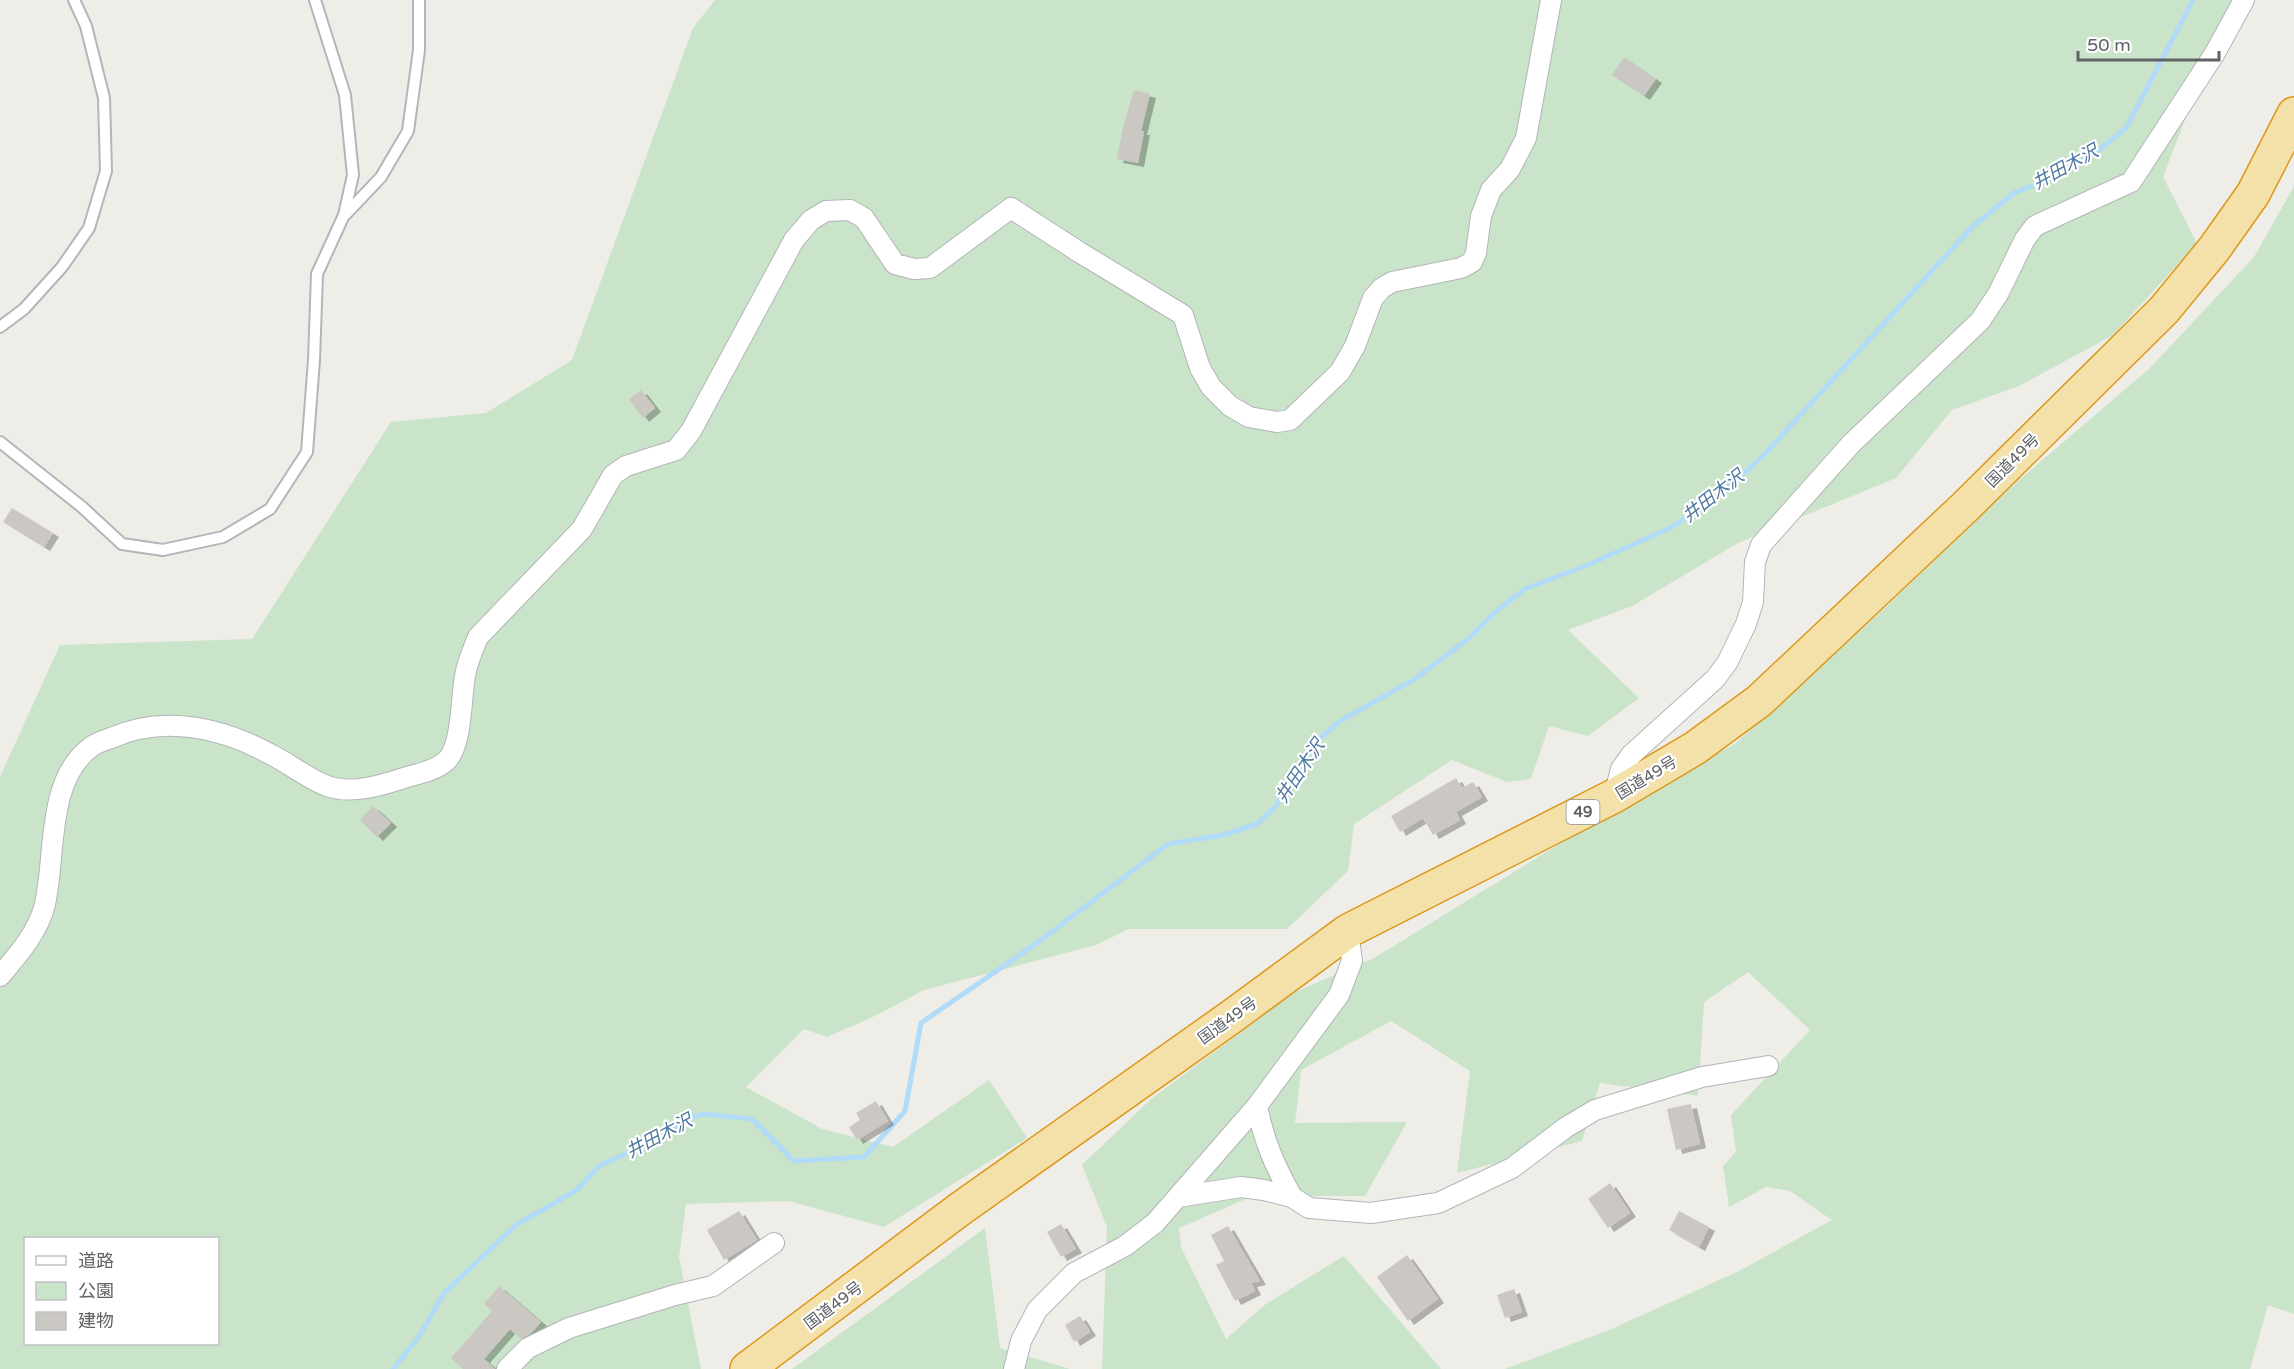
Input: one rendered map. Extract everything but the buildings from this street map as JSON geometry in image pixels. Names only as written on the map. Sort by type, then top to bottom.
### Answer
[{"type":"highway","name":"国道49号","points":[[747,1369],[960,1209],[1348,931],[1614,796],[1695,748],[1759,701],[1965,507],[2164,310],[2214,249],[2253,194],[2294,114]]},
{"type":"street","points":[[0,976],[17,957],[37,926],[45,904],[61,791],[70,771],[91,747],[123,732],[152,726],[189,726],[232,735],[271,754],[328,787],[357,790],[399,780],[440,766],[449,758],[458,734],[468,660],[478,637],[582,529],[613,475],[626,466],[676,450],[691,431],[794,240],[811,220],[826,211],[850,210],[864,218],[895,264],[914,269],[930,268],[1011,208],[1078,252],[1183,315],[1200,368],[1211,387],[1230,406],[1250,417],[1277,422],[1290,420],[1340,372],[1355,346],[1373,298],[1382,288],[1392,282],[1461,268],[1472,262],[1476,253],[1481,216],[1491,190],[1510,169],[1526,138],[1551,0]]},
{"type":"street","points":[[1614,796],[1621,770],[1631,755],[1715,679],[1727,663],[1746,624],[1753,602],[1755,562],[1761,545],[1851,444],[1980,321],[1998,294],[2025,239],[2035,226],[2131,182],[2216,53],[2244,0]]},
{"type":"street","points":[[1014,1369],[1021,1341],[1037,1310],[1074,1273],[1125,1246],[1155,1224],[1257,1106],[1339,995],[1352,961],[1348,931]]},
{"type":"street","points":[[1178,1197],[1241,1187],[1292,1197],[1309,1208],[1371,1213],[1438,1203],[1512,1168],[1565,1128],[1595,1110],[1702,1077],[1768,1066]]},
{"type":"street","points":[[1257,1106],[1262,1133],[1271,1159],[1292,1197]]},
{"type":"street","points":[[507,1369],[528,1348],[569,1328],[675,1295],[713,1286],[774,1244]]},
{"type":"lane","points":[[0,327],[24,309],[62,267],[89,228],[106,171],[104,98],[86,26],[74,0]]},
{"type":"lane","points":[[0,442],[82,507],[122,544],[163,550],[223,537],[270,509],[307,452],[314,360],[317,274],[344,215],[353,175],[345,95],[315,0]]},
{"type":"lane","points":[[344,215],[381,177],[408,131],[419,50],[419,0]]},
{"type":"green space","points":[[715,0],[2235,0],[2215,42],[2163,177],[2197,243],[2113,335],[2019,386],[1952,410],[1896,478],[1738,543],[1632,606],[1568,630],[1639,698],[1588,736],[1549,726],[1531,779],[1507,782],[1452,760],[1354,824],[1348,871],[1287,929],[1129,929],[1096,945],[924,990],[877,1015],[827,1037],[804,1029],[746,1087],[822,1129],[893,1147],[989,1080],[1027,1138],[884,1227],[789,1201],[686,1204],[679,1257],[701,1369],[0,1369],[0,777],[60,645],[252,639],[391,422],[486,413],[572,360],[693,28]]},
{"type":"green space","points":[[2294,186],[2294,1314],[2268,1305],[2250,1369],[1505,1369],[1614,1328],[1739,1271],[1832,1220],[1790,1191],[1766,1187],[1729,1207],[1723,1166],[1736,1152],[1731,1115],[1810,1030],[1748,972],[1704,1002],[1698,1096],[1600,1083],[1582,1141],[1457,1173],[1470,1071],[1391,1021],[1301,1070],[1295,1123],[1407,1122],[1365,1196],[1253,1196],[1179,1228],[1181,1247],[1226,1339],[1266,1304],[1344,1256],[1441,1369],[1102,1369],[1107,1227],[1082,1165],[1151,1099],[1295,992],[1374,958],[1574,835],[1736,743],[1884,609],[2011,487],[2150,368],[2254,257]]},
{"type":"green space","points":[[985,1228],[1000,1348],[1070,1369],[792,1369]]},
{"type":"waterway","name":"井田木沢","points":[[393,1369],[420,1335],[444,1293],[516,1225],[577,1190],[599,1166],[668,1134],[686,1119],[703,1114],[752,1119],[794,1161],[864,1157],[905,1111],[921,1023],[1037,943],[1168,844],[1223,835],[1257,824],[1276,806],[1316,742],[1340,721],[1415,679],[1468,639],[1495,612],[1525,589],[1590,564],[1672,527],[1720,495],[1763,456],[1972,227],[2014,193],[2059,175],[2098,151],[2126,128],[2193,0]]}]
